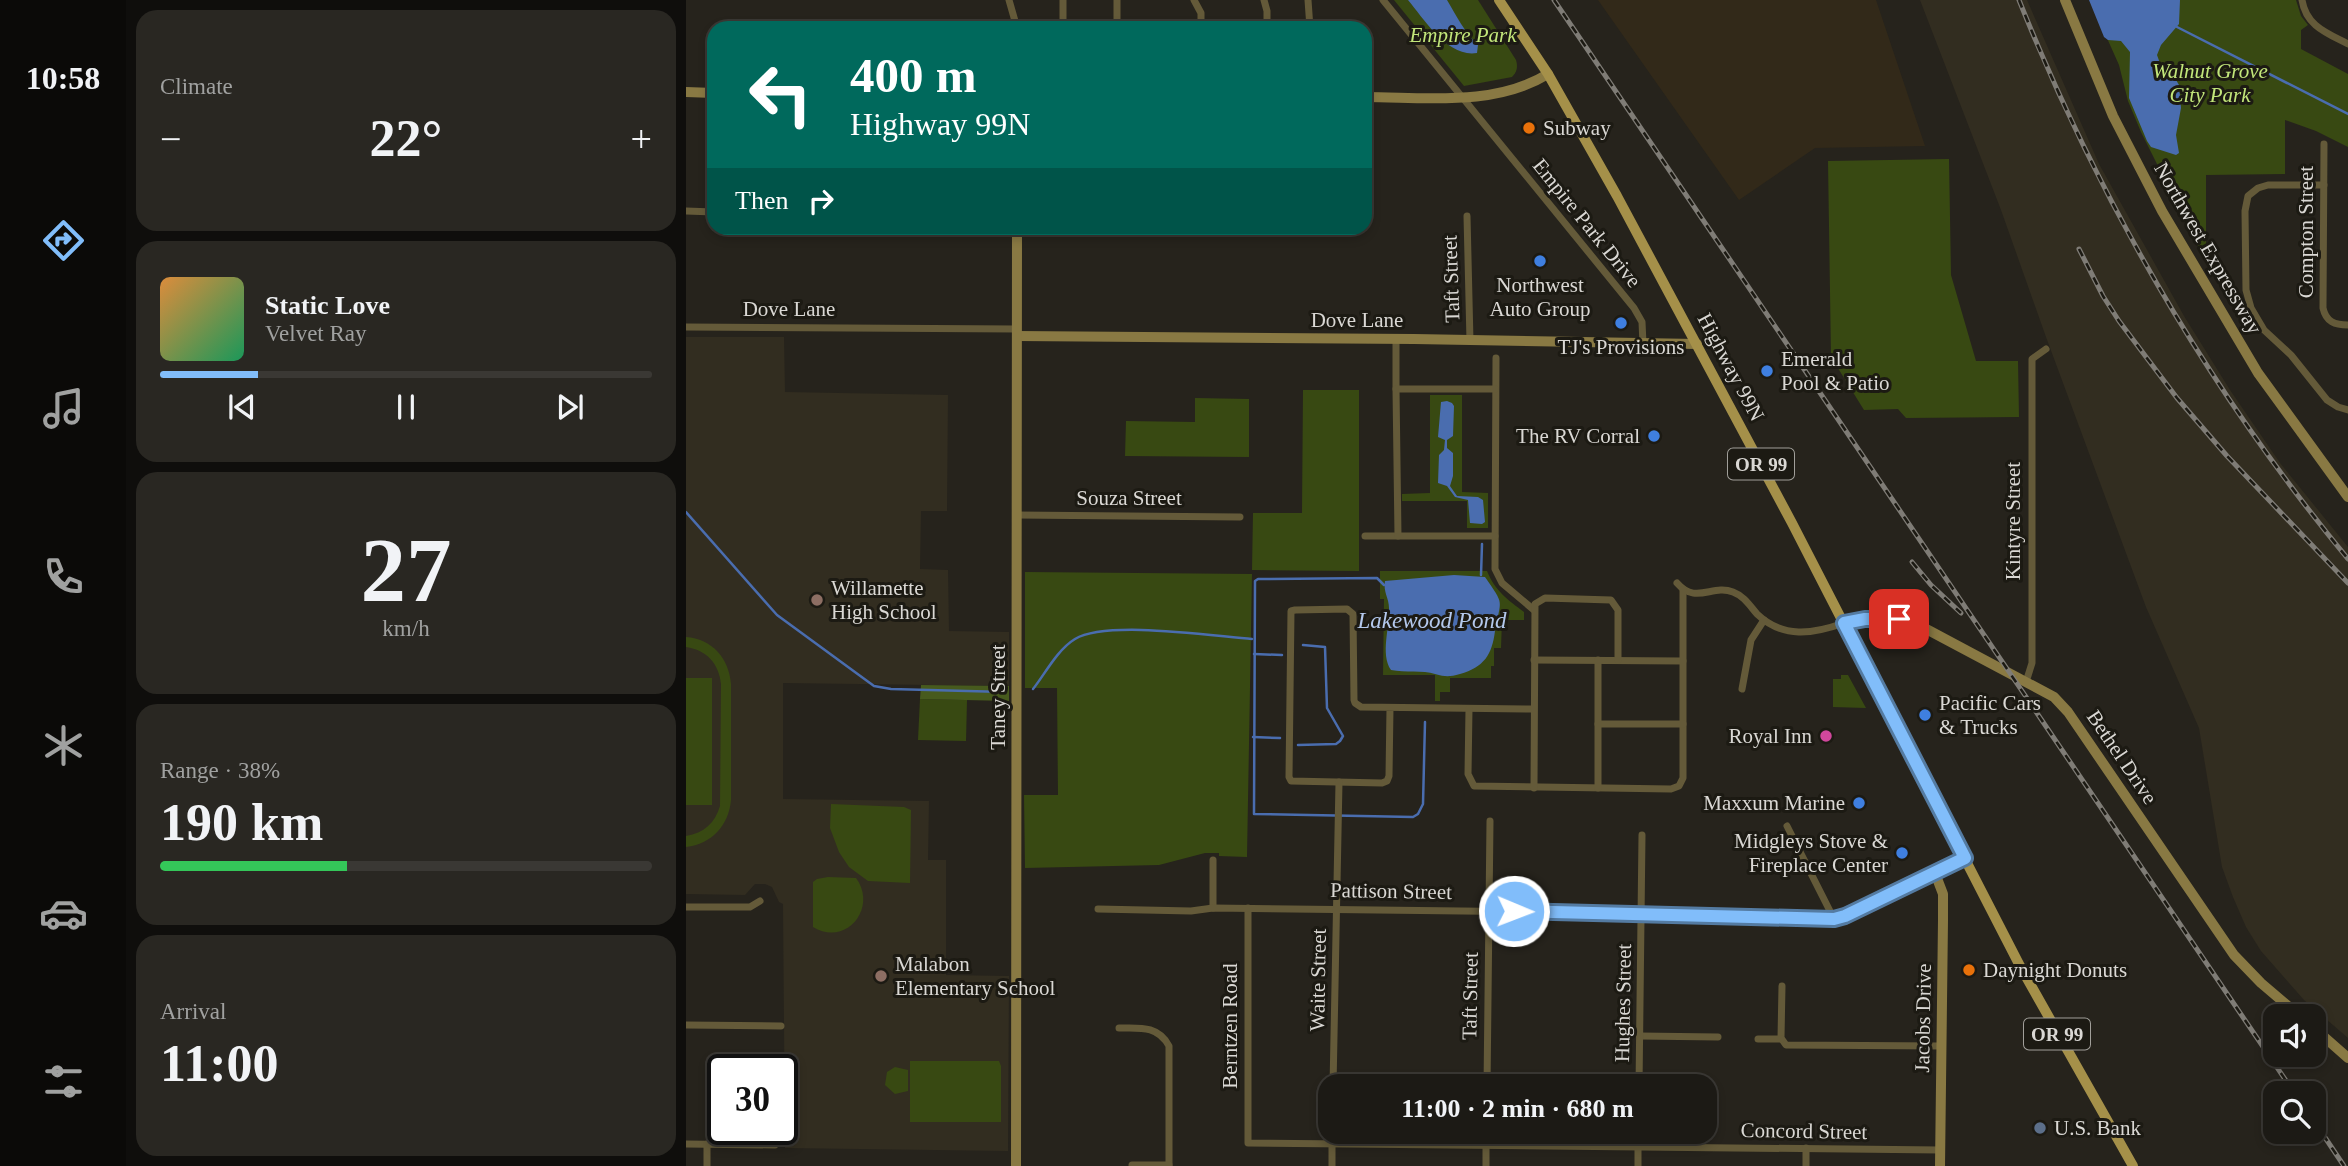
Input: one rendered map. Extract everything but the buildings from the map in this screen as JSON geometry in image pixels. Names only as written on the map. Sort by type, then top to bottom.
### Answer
[{"type":"main road","name":"Highway 99N","points":[[1499,0],[1579,126],[1844,623],[2020,966],[2133,1166]]},
{"type":"street","points":[[1009,0],[1015,21]]},
{"type":"street","points":[[1063,0],[1063,21]]},
{"type":"street","points":[[1117,0],[1117,21]]},
{"type":"street","points":[[1194,0],[1201,13],[1201,21]]},
{"type":"street","points":[[1264,0],[1266,21]]},
{"type":"street","points":[[1308,0],[1310,21]]},
{"type":"street","name":"Empire Park Drive","points":[[1383,0],[1634,308],[1642,322],[1643,344]]},
{"type":"street","name":"Northwest Expressway","points":[[2065,0],[2113,116],[2162,211],[2258,373],[2348,497]]},
{"type":"street","points":[[2302,0],[2311,23],[2348,44]]},
{"type":"street","points":[[1372,97],[1463,98],[1511,90],[1531,84],[1548,74]]},
{"type":"street","points":[[686,92],[707,93]]},
{"type":"street","name":"Compton Street","points":[[2324,144],[2323,308],[2328,319],[2335,324],[2348,325]]},
{"type":"street","points":[[2324,185],[2268,185],[2258,188],[2248,196],[2245,206],[2245,283],[2251,308],[2264,330],[2291,355],[2327,400],[2338,408],[2348,410]]},
{"type":"street","points":[[686,211],[707,212]]},
{"type":"street","name":"Taft Street","points":[[1467,216],[1470,341]]},
{"type":"street","name":"Taney Street","points":[[1016,1166],[1017,235]]},
{"type":"street","name":"Dove Lane","points":[[686,327],[1697,344]]},
{"type":"street","points":[[1396,339],[1398,536]]},
{"type":"street","name":"Kintyre Street","points":[[2026,682],[2032,663],[2032,359],[2046,349]]},
{"type":"street","points":[[1496,358],[1494,563],[1499,580],[1534,610]]},
{"type":"street","points":[[1396,389],[1495,389]]},
{"type":"street","points":[[2336,481],[2348,484]]},
{"type":"street","name":"Souza Street","points":[[1017,515],[1240,517]]},
{"type":"street","points":[[1365,536],[1495,536]]},
{"type":"street","points":[[1677,583],[1683,590],[1697,594],[1719,590],[1733,592],[1764,620],[1787,631],[1815,632],[1844,623]]},
{"type":"street","points":[[1469,709],[1468,774],[1471,783],[1480,787],[1671,789],[1679,786],[1683,778],[1683,590]]},
{"type":"street","points":[[1534,788],[1534,610],[1537,601],[1545,598],[1611,600],[1618,610],[1618,660]]},
{"type":"street","points":[[1390,708],[1388,779],[1382,783],[1294,782],[1290,779],[1291,611],[1351,610],[1354,617],[1355,703],[1364,708],[1390,708],[1469,709],[1533,709]]},
{"type":"street","name":"Bethel Drive","points":[[1844,623],[1865,619],[1899,619],[1915,623],[2054,697],[2063,705],[2234,955],[2286,1004]]},
{"type":"street","points":[[1742,689],[1751,640],[1764,620]]},
{"type":"street","points":[[1534,660],[1683,661]]},
{"type":"street","points":[[1598,660],[1598,788]]},
{"type":"street","points":[[1598,724],[1683,724]]},
{"type":"street","name":"Waite Street","points":[[1334,1074],[1339,782]]},
{"type":"street","name":"Taft Street","points":[[1487,1074],[1490,821]]},
{"type":"street","points":[[1787,826],[1834,919]]},
{"type":"street","name":"Hughes Street","points":[[1639,1074],[1642,835]]},
{"type":"street","name":"Pattison Street","points":[[1098,909],[1191,911],[1248,908],[1642,913],[1834,919],[1965,858]]},
{"type":"street","points":[[1213,860],[1213,908]]},
{"type":"street","name":"Jacobs Drive","points":[[1935,873],[1943,896],[1940,1166]]},
{"type":"street","points":[[686,907],[750,907],[760,901]]},
{"type":"street","name":"Berntzen Road","points":[[1248,908],[1248,1143]]},
{"type":"street","points":[[1782,986],[1784,1044],[1941,1046]]},
{"type":"street","points":[[686,1025],[781,1026]]},
{"type":"street","points":[[1119,1028],[1155,1030],[1169,1046],[1169,1166],[1132,1165]]},
{"type":"street","points":[[1640,1036],[1718,1037]]},
{"type":"street","points":[[1758,1039],[1782,1039]]},
{"type":"street","points":[[2326,1039],[2348,1058]]},
{"type":"street","name":"Concord Street","points":[[1248,1143],[1318,1143]]},
{"type":"street","points":[[686,1144],[707,1144]]},
{"type":"street","points":[[1332,1144],[1332,1166]]},
{"type":"street","name":"Concord Street","points":[[1409,1144],[1940,1150]]},
{"type":"street","points":[[707,1145],[707,1166]]},
{"type":"street","points":[[1486,1145],[1486,1166]]},
{"type":"street","points":[[1638,1146],[1638,1166]]},
{"type":"street","points":[[1806,1148],[1806,1166]]},
{"type":"shaded area","points":[[1598,0],[1876,0],[1925,146],[1815,148],[1739,200]]},
{"type":"shaded area","points":[[1920,0],[2027,0],[2099,164],[2184,316],[2280,463],[2348,547],[2348,1038],[2326,1019],[2326,1004],[2309,1004],[2261,951],[2246,927],[2233,897],[2222,867],[2199,728],[2146,607],[2001,210]]},
{"type":"shaded area","name":"Willamette High School","points":[[686,337],[784,337],[785,392],[948,395],[947,511],[921,511],[920,569],[948,570],[949,631],[1009,632],[1009,686],[783,683],[783,799],[929,801],[928,860],[946,860],[946,975],[1009,976],[1008,1151],[785,1148],[785,1145],[798,1145],[798,1054],[784,1054],[783,904],[779,902],[772,887],[765,884],[755,884],[745,895],[686,894]]},
{"type":"green space","name":"Empire Park","points":[[1394,0],[1478,0],[1516,60],[1515,73],[1512,77],[1464,86]]},
{"type":"green space","name":"Walnut Grove City Park","points":[[2090,0],[2296,0],[2301,16],[2308,25],[2301,30],[2301,49],[2348,74],[2348,147],[2316,131],[2285,120],[2285,174],[2206,175],[2206,262],[2141,132],[2128,101],[2119,65]]},
{"type":"green space","points":[[1949,159],[1951,275],[1976,361],[2018,361],[2019,417],[1906,418],[1898,409],[1864,410],[1831,357],[1828,161]]},
{"type":"green space","points":[[1303,390],[1359,390],[1359,571],[1252,570],[1253,513],[1302,513]]},
{"type":"green space","points":[[1430,395],[1462,395],[1462,492],[1488,493],[1488,528],[1467,528],[1467,501],[1402,501],[1402,494],[1430,493]]},
{"type":"green space","points":[[1195,398],[1249,399],[1249,457],[1125,456],[1126,421],[1195,422]]},
{"type":"green space","name":"Lakewood Pond","points":[[1380,571],[1487,571],[1498,590],[1524,612],[1524,620],[1502,620],[1501,648],[1494,648],[1491,678],[1450,678],[1450,692],[1440,692],[1440,701],[1435,701],[1435,675],[1383,675],[1384,599],[1380,599]]},
{"type":"green space","points":[[1025,572],[1252,574],[1247,857],[1205,853],[1159,865],[1025,868],[1024,795],[1058,795],[1057,688],[1025,688]]},
{"type":"green space","points":[[686,637],[704,642],[718,652],[730,675],[731,800],[727,817],[718,832],[704,842],[686,847],[686,836],[708,826],[720,806],[721,684],[715,664],[700,651],[686,647]]},
{"type":"green space","points":[[1841,675],[1848,675],[1866,708],[1833,707],[1833,679],[1841,679]]},
{"type":"green space","points":[[686,678],[712,678],[712,805],[686,805]]},
{"type":"green space","points":[[921,685],[1009,686],[1009,701],[920,699]]},
{"type":"green space","points":[[920,699],[967,700],[966,741],[918,740]]},
{"type":"green space","points":[[831,804],[904,807],[911,810],[910,883],[868,881],[849,867],[839,852],[830,828]]},
{"type":"green space","points":[[828,877],[856,878],[862,890],[861,912],[847,928],[837,932],[825,932],[813,927],[813,882]]},
{"type":"green space","points":[[910,1061],[999,1061],[1001,1122],[910,1122]]},
{"type":"green space","points":[[895,1067],[908,1070],[908,1091],[895,1094],[885,1085],[887,1072]]},
{"type":"water","points":[[1408,0],[1447,0],[1478,45],[1477,53],[1456,50],[1438,36]]},
{"type":"water","points":[[2089,0],[2180,0],[2179,24],[2161,45],[2157,55],[2161,66],[2172,73],[2179,85],[2181,108],[2176,135],[2179,153],[2176,155],[2151,147],[2147,141],[2129,98],[2130,52],[2121,41],[2104,37]]},
{"type":"water","points":[[1447,401],[1454,406],[1453,436],[1447,440],[1447,448],[1453,453],[1450,486],[1457,496],[1478,497],[1483,500],[1485,522],[1482,524],[1470,523],[1468,500],[1455,497],[1447,486],[1438,483],[1439,455],[1444,450],[1445,440],[1438,437],[1441,402]]},
{"type":"water","name":"Lakewood Pond","points":[[1454,575],[1485,577],[1499,598],[1500,607],[1489,653],[1475,668],[1450,676],[1391,670],[1386,656],[1389,608],[1385,581]]},
{"type":"waterway","points":[[2177,27],[2348,114]]},
{"type":"waterway","points":[[686,512],[777,615],[874,686],[891,689],[1005,692]]},
{"type":"waterway","points":[[1481,575],[1482,544]]},
{"type":"waterway","points":[[1384,585],[1377,578],[1255,581],[1254,814],[1413,817],[1418,814],[1423,804],[1425,722]]},
{"type":"waterway","points":[[1033,689],[1063,649],[1075,639],[1090,633],[1135,630],[1252,639]]},
{"type":"waterway","points":[[1298,745],[1336,744],[1343,736],[1327,708],[1325,647],[1303,645]]},
{"type":"waterway","points":[[1254,654],[1282,655]]},
{"type":"waterway","points":[[1253,737],[1280,738]]},
{"type":"railway","points":[[1554,0],[2286,1081]]},
{"type":"railway","points":[[2019,0],[2085,149],[2162,292],[2249,429],[2348,559]]},
{"type":"railway","points":[[2079,249],[2119,321],[2177,398],[2227,456],[2348,583]]},
{"type":"railway","points":[[1912,562],[1931,585],[1961,613]]},
{"type":"railway","points":[[2326,1139],[2344,1166]]},
{"type":"place","name":"Subway","points":[[1529,128]]},
{"type":"place","name":"Northwest Auto Group","points":[[1540,261]]},
{"type":"place","name":"TJ's Provisions","points":[[1621,323]]},
{"type":"place","name":"Emerald Pool & Patio","points":[[1767,371]]},
{"type":"place","name":"The RV Corral","points":[[1654,436]]},
{"type":"place","name":"Willamette High School","points":[[817,600]]},
{"type":"place","name":"Pacific Cars & Trucks","points":[[1925,715]]},
{"type":"place","name":"Royal Inn","points":[[1826,736]]},
{"type":"place","name":"Maxxum Marine","points":[[1859,803]]},
{"type":"place","name":"Midgleys Stove & Fireplace Center","points":[[1902,853]]},
{"type":"place","name":"Daynight Donuts","points":[[1969,970]]},
{"type":"place","name":"Malabon Elementary School","points":[[881,976]]},
{"type":"place","name":"U.S. Bank","points":[[2040,1128]]},
{"type":"route","points":[[1514,911],[1834,919],[1965,858],[1844,623],[1865,619],[1899,619]]}]
